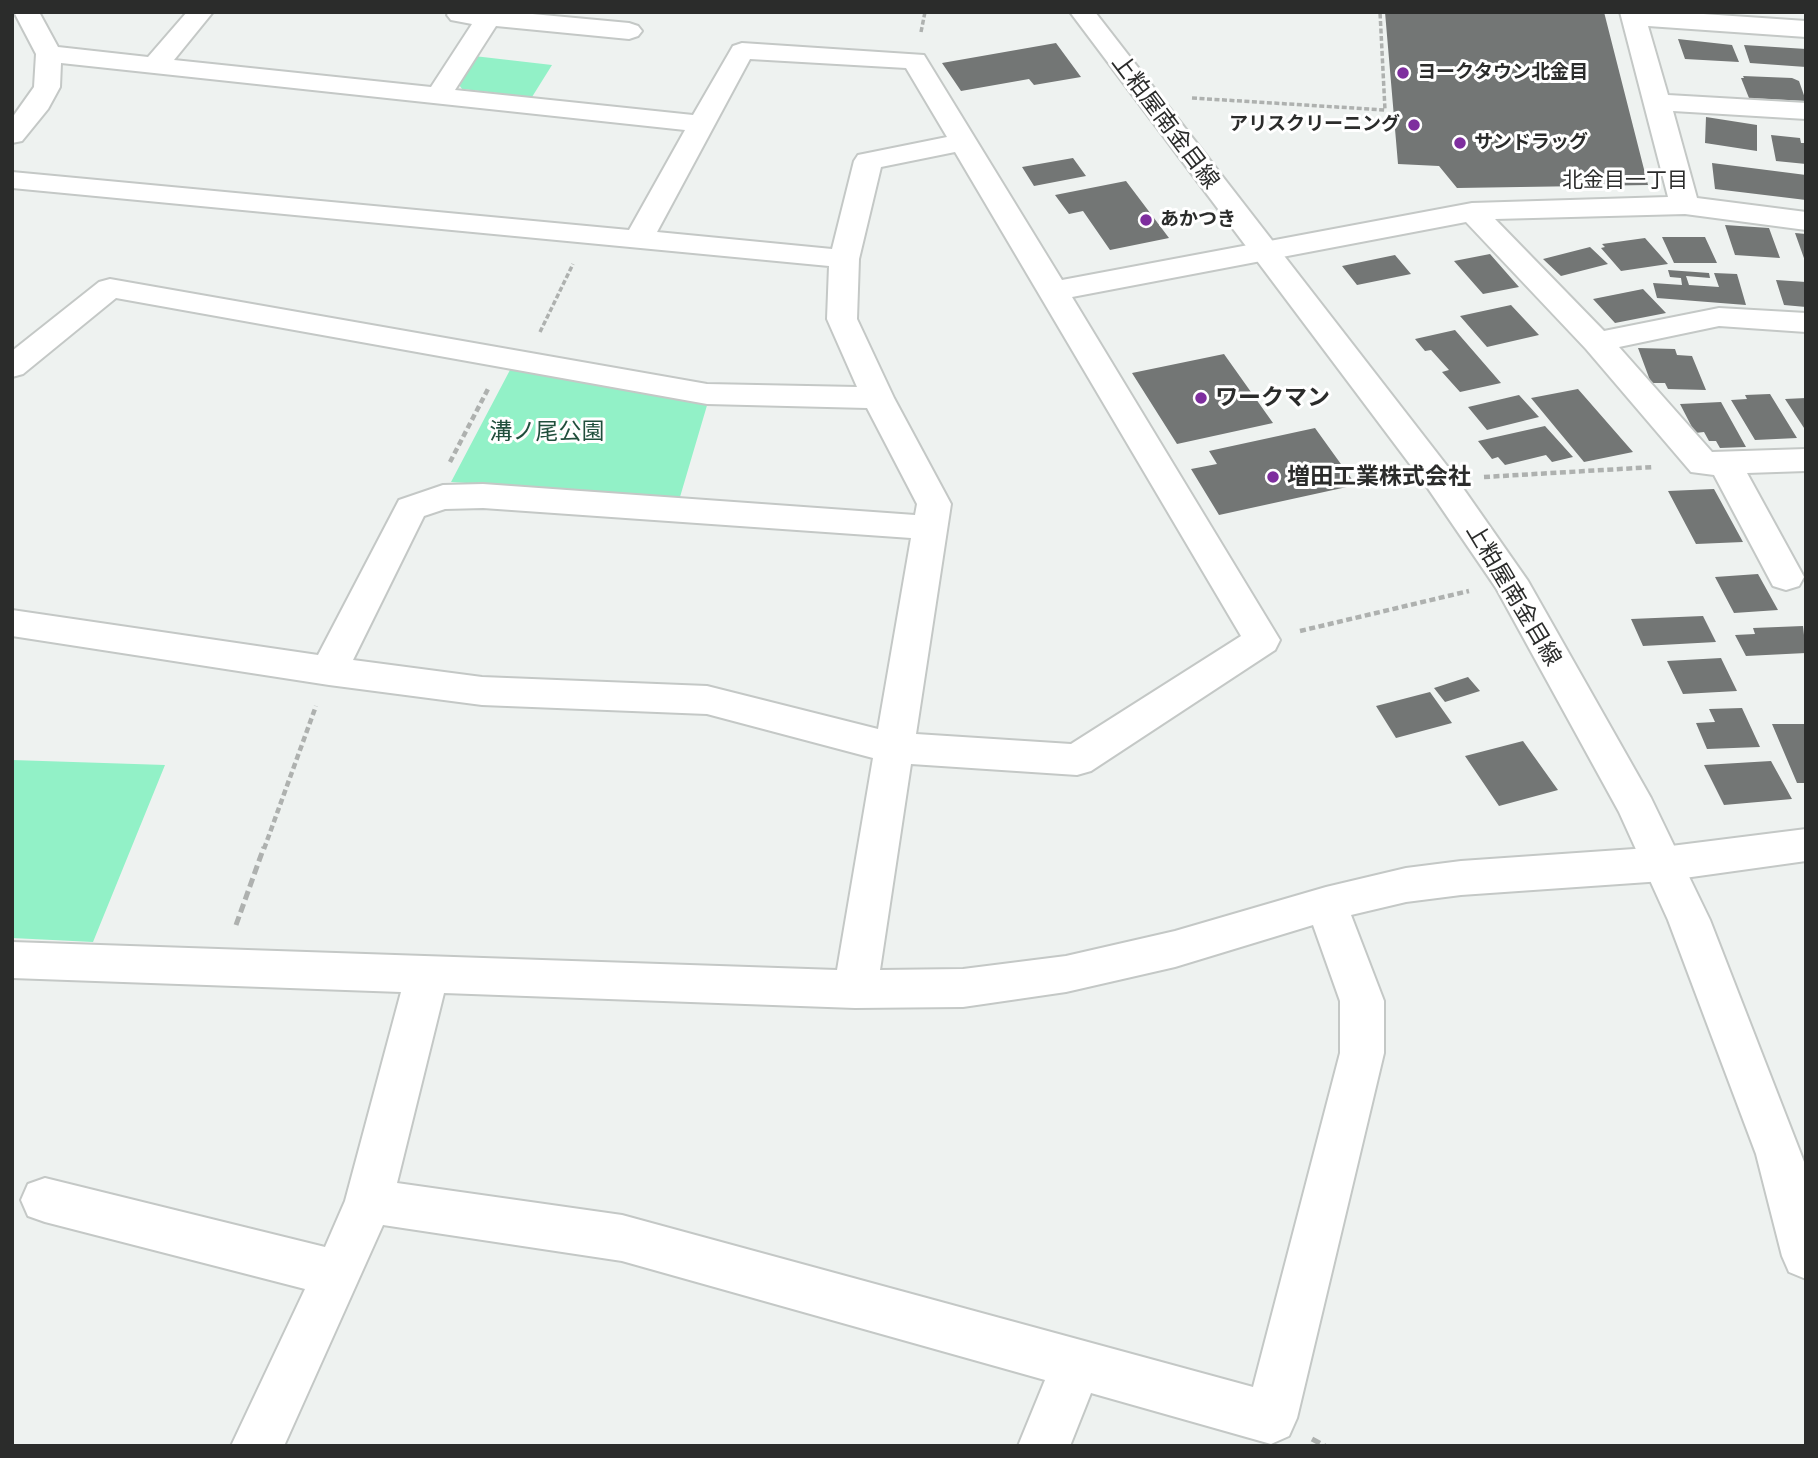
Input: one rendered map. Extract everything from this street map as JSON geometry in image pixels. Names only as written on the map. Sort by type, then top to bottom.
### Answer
[{"type":"street","points":[[12,135],[35,109],[47,87],[48,54],[26,12]]},
{"type":"street","points":[[156,64],[201,12]]},
{"type":"street","name":"上粕屋南金目線","points":[[1082,12],[1439,479],[1510,581],[1637,809],[1689,920],[1779,1154],[1806,1255]]},
{"type":"street","points":[[460,15],[629,31]]},
{"type":"street","points":[[1685,205],[1633,15],[1806,29]]},
{"type":"street","points":[[439,96],[489,18]]},
{"type":"street","points":[[12,623],[329,671],[482,691],[707,700],[893,748],[1077,760],[1262,640],[915,61],[742,51],[639,238]]},
{"type":"street","points":[[48,54],[700,124]]},
{"type":"street","points":[[1656,102],[1806,111]]},
{"type":"street","points":[[855,989],[934,504],[878,398],[842,319],[844,258],[868,161],[962,142]]},
{"type":"street","points":[[12,180],[844,258]]},
{"type":"street","points":[[1054,290],[1472,212],[1685,205],[1806,221]]},
{"type":"street","points":[[1472,212],[1597,342],[1703,464],[1806,460]]},
{"type":"street","points":[[12,367],[110,288],[706,394],[878,398]]},
{"type":"street","points":[[1597,342],[1719,317],[1806,323]]},
{"type":"street","points":[[1725,463],[1786,578]]},
{"type":"street","points":[[329,671],[411,508],[443,497],[482,496],[932,528]]},
{"type":"street","points":[[12,960],[855,989],[963,988],[1066,974],[1175,949],[1326,904],[1420,883],[1663,864],[1806,845]]},
{"type":"street","points":[[369,1201],[622,1238],[1271,1418],[1362,1054],[1362,1001],[1326,904]]},
{"type":"street","points":[[257,1446],[338,1274],[369,1201],[427,975]]},
{"type":"street","points":[[45,1200],[338,1274]]},
{"type":"street","points":[[1044,1446],[1077,1363]]},
{"type":"path","points":[[1191,97],[1385,110],[1380,12]]},
{"type":"path","points":[[448,465],[516,359],[587,234]]},
{"type":"path","points":[[1477,477],[1663,466]]},
{"type":"path","points":[[1262,640],[1510,581]]},
{"type":"path","points":[[220,968],[329,671]]},
{"type":"green space","points":[[474,56],[552,65],[532,97],[462,89],[457,82]]},
{"type":"green space","name":"溝ノ尾公園","points":[[510,370],[708,402],[680,497],[451,482]]},
{"type":"green space","points":[[12,760],[165,765],[93,942],[12,938]]},
{"type":"building","points":[[1385,12],[1604,12],[1648,185],[1457,188],[1439,166],[1398,164]]},
{"type":"building","points":[[1678,39],[1732,45],[1739,62],[1685,59]]},
{"type":"building","points":[[1056,43],[1081,77],[1034,85],[1029,79],[961,91],[942,63]]},
{"type":"building","points":[[1744,45],[1806,49],[1806,67],[1750,63]]},
{"type":"building","points":[[1743,76],[1792,78],[1799,81],[1806,101],[1749,98],[1741,78],[1744,78]]},
{"type":"building","points":[[1706,117],[1757,125],[1757,151],[1705,143]]},
{"type":"building","points":[[1771,135],[1800,138],[1801,143],[1806,143],[1806,164],[1776,161]]},
{"type":"building","points":[[1073,158],[1086,176],[1034,186],[1022,167]]},
{"type":"building","points":[[1712,163],[1806,175],[1806,200],[1715,189]]},
{"type":"building","points":[[1126,181],[1169,238],[1110,250],[1083,211],[1069,214],[1055,195]]},
{"type":"building","points":[[1725,225],[1769,228],[1780,258],[1735,255]]},
{"type":"building","points":[[1795,233],[1806,234],[1806,261],[1805,261]]},
{"type":"building","points":[[1662,237],[1705,237],[1717,263],[1674,263]]},
{"type":"building","points":[[1645,238],[1668,264],[1621,271],[1601,248],[1605,247],[1602,244]]},
{"type":"building","points":[[1590,247],[1608,264],[1561,276],[1543,259]]},
{"type":"building","points":[[1490,254],[1519,287],[1483,294],[1454,261]]},
{"type":"building","points":[[1395,255],[1411,274],[1357,285],[1342,266]]},
{"type":"building","points":[[1668,270],[1709,273],[1710,278],[1686,276],[1689,285],[1719,287],[1714,273],[1737,274],[1746,305],[1657,298],[1653,283],[1682,285],[1681,278],[1670,277]]},
{"type":"building","points":[[1776,280],[1806,282],[1806,307],[1784,305]]},
{"type":"building","points":[[1643,289],[1666,313],[1615,323],[1593,299]]},
{"type":"building","points":[[1511,305],[1539,335],[1487,347],[1460,316]]},
{"type":"building","points":[[1455,330],[1501,383],[1460,392],[1442,372],[1449,370],[1431,350],[1425,351],[1415,339]]},
{"type":"building","points":[[1638,348],[1675,349],[1677,355],[1692,356],[1706,390],[1668,389],[1665,383],[1651,383]]},
{"type":"building","name":"ワークマン","points":[[1224,354],[1273,423],[1177,444],[1132,373]]},
{"type":"building","points":[[1578,389],[1633,452],[1584,462],[1531,398]]},
{"type":"building","points":[[1770,394],[1797,438],[1755,440],[1731,400],[1747,399],[1745,395]]},
{"type":"building","points":[[1519,395],[1539,417],[1487,430],[1468,407]]},
{"type":"building","points":[[1806,398],[1806,431],[1785,399]]},
{"type":"building","points":[[1721,402],[1746,447],[1720,448],[1716,441],[1709,441],[1704,432],[1695,433],[1680,404]]},
{"type":"building","points":[[1545,426],[1573,457],[1552,462],[1546,455],[1505,465],[1498,457],[1492,459],[1478,441]]},
{"type":"building","name":"増田工業株式会社","points":[[1315,428],[1356,485],[1219,515],[1191,469],[1217,464],[1209,451]]},
{"type":"building","points":[[1714,489],[1743,542],[1696,544],[1668,491]]},
{"type":"building","points":[[1758,574],[1778,610],[1734,613],[1715,577]]},
{"type":"building","points":[[1703,616],[1716,642],[1643,646],[1631,619]]},
{"type":"building","points":[[1803,626],[1806,653],[1746,656],[1735,635],[1755,634],[1753,628]]},
{"type":"building","points":[[1721,658],[1737,691],[1683,694],[1667,661]]},
{"type":"building","points":[[1468,677],[1480,691],[1445,702],[1434,688]]},
{"type":"building","points":[[1430,692],[1452,723],[1396,738],[1376,706]]},
{"type":"building","points":[[1742,708],[1760,747],[1707,749],[1696,723],[1715,722],[1709,709]]},
{"type":"building","points":[[1772,724],[1806,724],[1806,783],[1797,783]]},
{"type":"building","points":[[1523,741],[1558,790],[1499,806],[1465,756]]},
{"type":"building","points":[[1771,761],[1792,799],[1724,805],[1704,765]]},
{"type":"place","name":"ヨークタウン北金目","points":[[1403,73]]},
{"type":"place","name":"アリスクリーニング","points":[[1414,125]]},
{"type":"place","name":"サンドラッグ","points":[[1460,143]]},
{"type":"place","name":"あかつき","points":[[1146,220]]},
{"type":"place","name":"ワークマン","points":[[1201,398]]},
{"type":"place","name":"増田工業株式会社","points":[[1273,477]]},
{"type":"district","name":"北金目一丁目","points":[[1625,181]]}]
